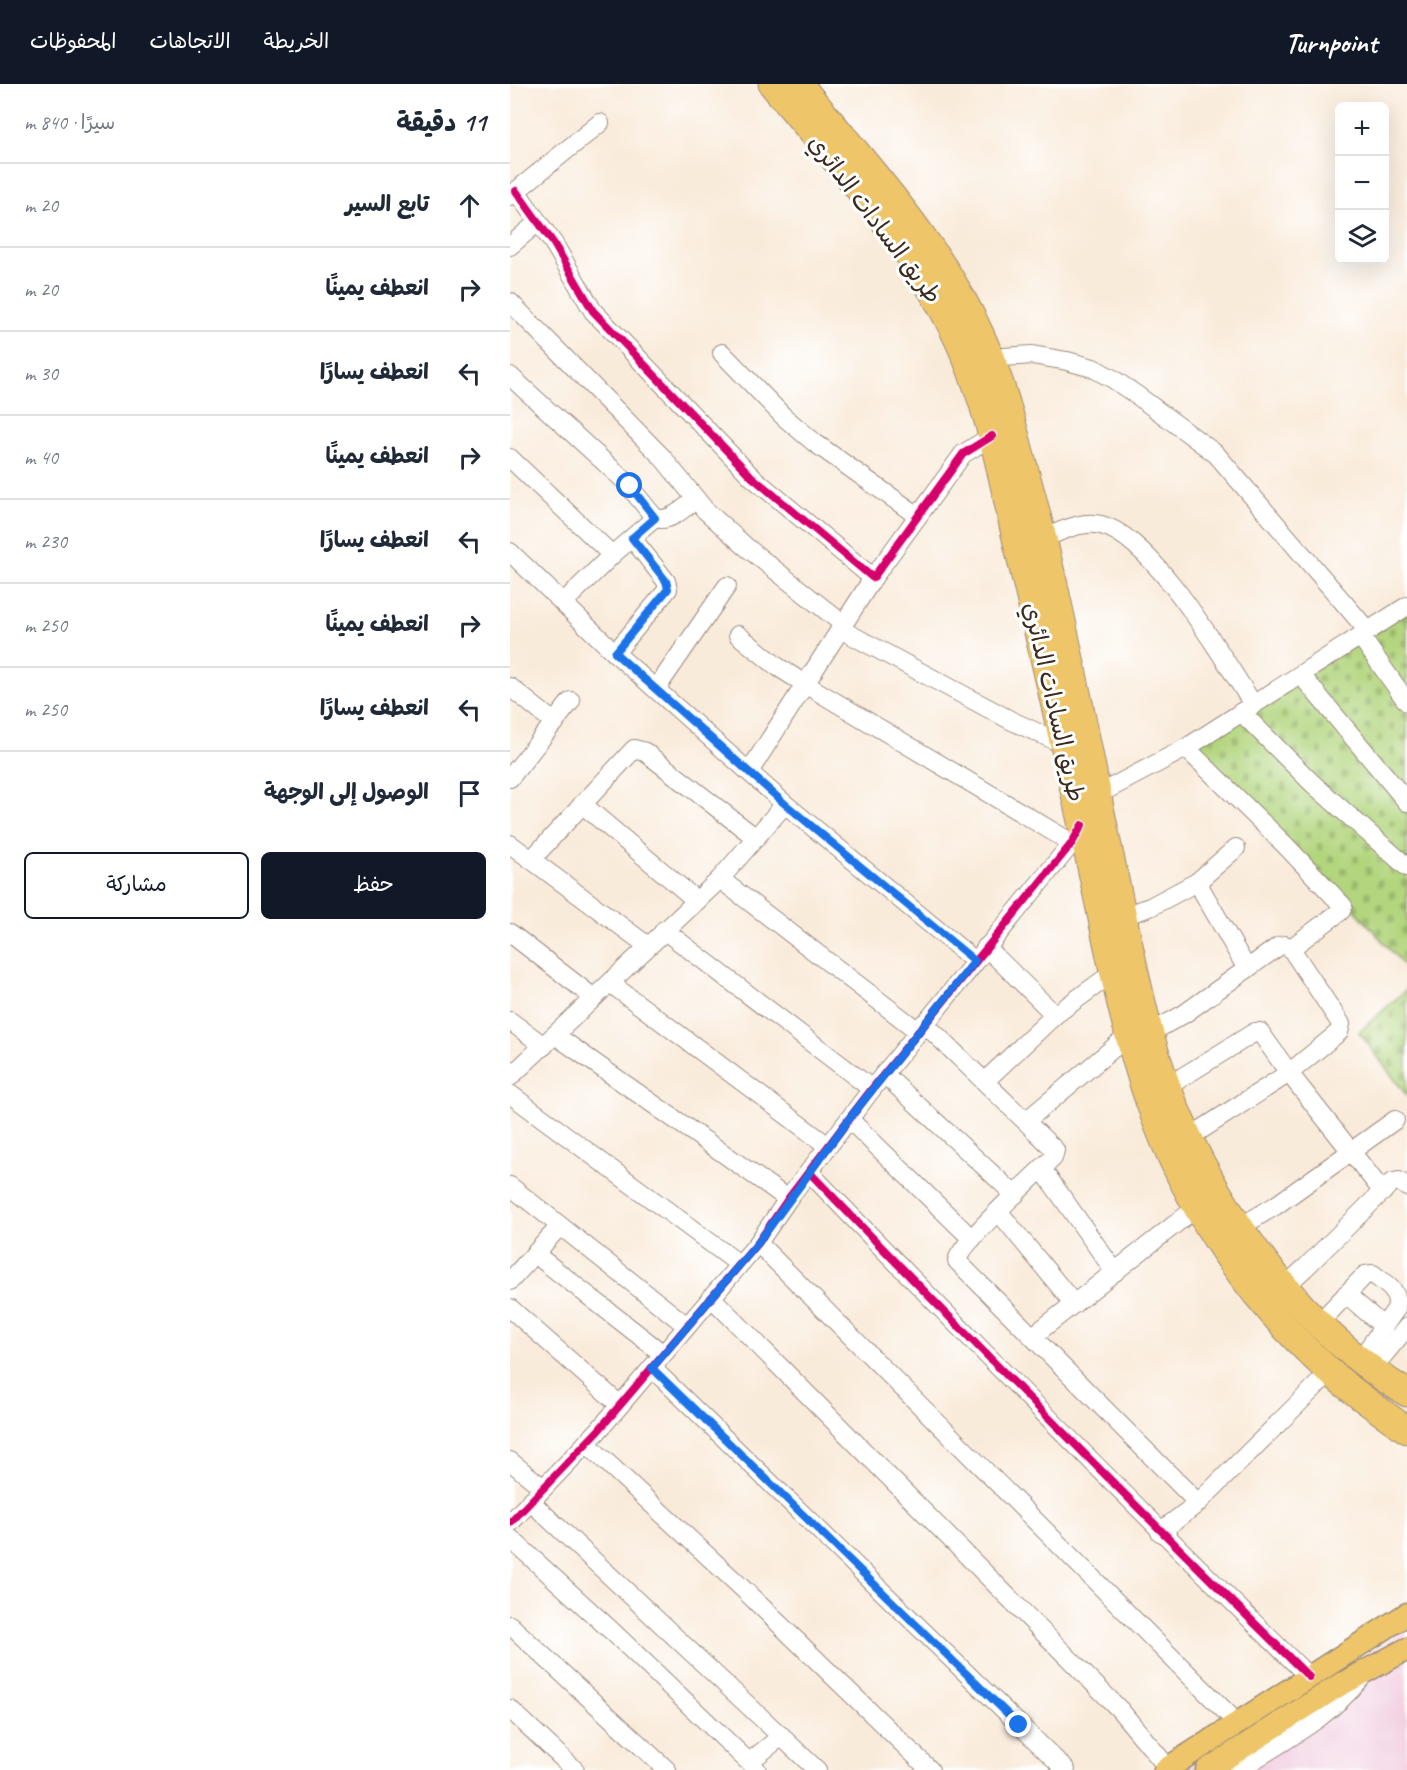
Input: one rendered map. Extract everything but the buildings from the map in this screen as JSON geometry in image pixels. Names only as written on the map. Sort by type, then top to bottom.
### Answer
[{"type":"highway","name":"طريق السادات الدائري","points":[[772,84],[871,205],[925,279],[953,329],[971,370],[992,436],[1065,745],[1077,834],[1114,972],[1139,1034],[1168,1086],[1211,1178],[1240,1227],[1285,1286],[1335,1341],[1407,1393]]},
{"type":"highway","name":"طريق السادات الدائري","points":[[799,84],[927,243],[962,298],[990,358],[1014,431],[1044,538],[1123,916],[1139,1034],[1138,1071],[1179,1174],[1225,1252],[1256,1295],[1330,1372],[1407,1430]]},
{"type":"highway","points":[[1024,575],[1030,567],[1039,564],[1051,571]]},
{"type":"main road","points":[[1167,1769],[1407,1614]]},
{"type":"main road","points":[[1207,1770],[1367,1669],[1407,1650]]},
{"type":"street","points":[[600,123],[513,194],[554,244],[593,311],[616,336],[752,477],[873,578]]},
{"type":"street","points":[[510,246],[538,222]]},
{"type":"street","points":[[510,302],[662,458],[705,510],[842,627],[1012,721],[1065,745]]},
{"type":"street","points":[[722,353],[784,417],[815,443],[918,516]]},
{"type":"street","points":[[990,358],[1032,355],[1092,368],[1138,396],[1216,454],[1365,634],[1407,702]]},
{"type":"street","points":[[510,376],[624,480],[655,518],[671,517],[696,499]]},
{"type":"street","points":[[748,772],[873,578],[963,454],[992,436]]},
{"type":"street","points":[[510,458],[612,555]]},
{"type":"street","points":[[563,603],[612,555],[655,518]]},
{"type":"street","points":[[1044,538],[1081,524],[1100,524],[1116,530],[1132,542],[1176,590],[1196,616],[1247,708],[1312,783],[1405,861]]},
{"type":"street","points":[[615,653],[668,589],[666,581],[632,538]]},
{"type":"street","points":[[510,552],[615,653],[785,804],[981,954],[1055,1015]]},
{"type":"street","points":[[656,689],[727,586]]},
{"type":"street","points":[[1097,795],[1186,748],[1407,606]]},
{"type":"street","points":[[510,1523],[620,1405],[758,1243],[788,1199],[872,1089],[1077,834],[805,684],[778,667],[738,635]]},
{"type":"street","points":[[1301,675],[1407,802]]},
{"type":"street","points":[[510,687],[555,723]]},
{"type":"street","points":[[512,772],[571,701]]},
{"type":"street","points":[[531,860],[632,750],[638,748],[756,838]]},
{"type":"street","points":[[1186,748],[1285,845],[1343,906],[1341,911],[1291,948]]},
{"type":"street","points":[[582,804],[697,901]]},
{"type":"street","points":[[510,1077],[720,879],[785,804]]},
{"type":"street","points":[[510,844],[648,946]]},
{"type":"street","points":[[1123,916],[1150,907],[1197,882],[1236,848]]},
{"type":"street","points":[[720,879],[921,1027],[985,1082],[1055,1150],[1053,1158],[958,1254],[957,1261],[1198,1503]]},
{"type":"street","points":[[1197,882],[1247,969]]},
{"type":"street","points":[[664,930],[872,1089]]},
{"type":"street","points":[[510,933],[594,998]]},
{"type":"street","points":[[1026,1121],[1139,1034],[1184,1014],[1279,946],[1287,945],[1341,1027],[1339,1032],[1289,1073],[1190,1137]]},
{"type":"street","points":[[985,1082],[1055,1015],[1114,972]]},
{"type":"street","points":[[609,983],[828,1146]]},
{"type":"street","points":[[510,1022],[550,1040],[788,1199]]},
{"type":"street","points":[[1168,1086],[1258,1032],[1263,1034],[1289,1073],[1383,1192]]},
{"type":"street","points":[[884,1074],[1016,1195]]},
{"type":"street","points":[[510,1094],[739,1264]]},
{"type":"street","points":[[849,1119],[972,1239]]},
{"type":"street","points":[[1240,1227],[1275,1206],[1395,1120]]},
{"type":"street","points":[[1042,1169],[1115,1272]]},
{"type":"street","points":[[809,1172],[929,1298],[1160,1532],[1309,1677]]},
{"type":"street","points":[[1285,1286],[1395,1180],[1407,1187]]},
{"type":"street","points":[[510,1186],[687,1326]]},
{"type":"street","points":[[1033,1336],[1197,1207]]},
{"type":"street","points":[[999,1212],[1074,1304]]},
{"type":"street","points":[[510,1281],[560,1226]]},
{"type":"street","points":[[758,1243],[1237,1723]]},
{"type":"street","points":[[535,1254],[658,1361],[1066,1770]]},
{"type":"street","points":[[1318,1324],[1362,1277],[1371,1274],[1395,1292],[1398,1300],[1396,1309],[1383,1327],[1366,1365]]},
{"type":"street","points":[[1346,1294],[1383,1327]]},
{"type":"street","points":[[711,1297],[1112,1701],[1167,1769]]},
{"type":"street","points":[[510,1308],[620,1405]]},
{"type":"street","points":[[1366,1365],[1407,1327]]},
{"type":"street","points":[[1160,1532],[1198,1503],[1330,1372]]},
{"type":"street","points":[[586,1443],[740,1586],[930,1770]]},
{"type":"street","points":[[510,1461],[537,1495],[817,1770]]},
{"type":"street","points":[[510,1538],[615,1634],[753,1766],[782,1736]]},
{"type":"street","points":[[510,1625],[668,1770]]},
{"type":"street","points":[[1238,1770],[1323,1715],[1354,1686],[1367,1669]]},
{"type":"street","points":[[510,1709],[575,1770]]},
{"type":"shaded area","points":[[1407,1629],[1407,1770],[1184,1770],[1348,1664]]},
{"type":"green space","points":[[1407,611],[1407,969],[1336,888],[1203,759],[1197,744]]},
{"type":"green space","points":[[1407,989],[1407,1096],[1359,1032]]},
{"type":"cycle path","points":[[516,191],[554,244],[593,311],[752,477],[873,578],[963,454],[992,436]]},
{"type":"cycle path","points":[[510,1523],[598,1431],[758,1243],[788,1199],[872,1089],[1072,843],[1082,825]]},
{"type":"cycle path","points":[[809,1172],[1057,1426],[1309,1677]]},
{"type":"route","points":[[630,486],[655,518],[632,538],[666,581],[668,589],[615,653],[785,804],[975,961],[849,1119],[788,1199],[758,1243],[652,1368],[1019,1725]]}]
